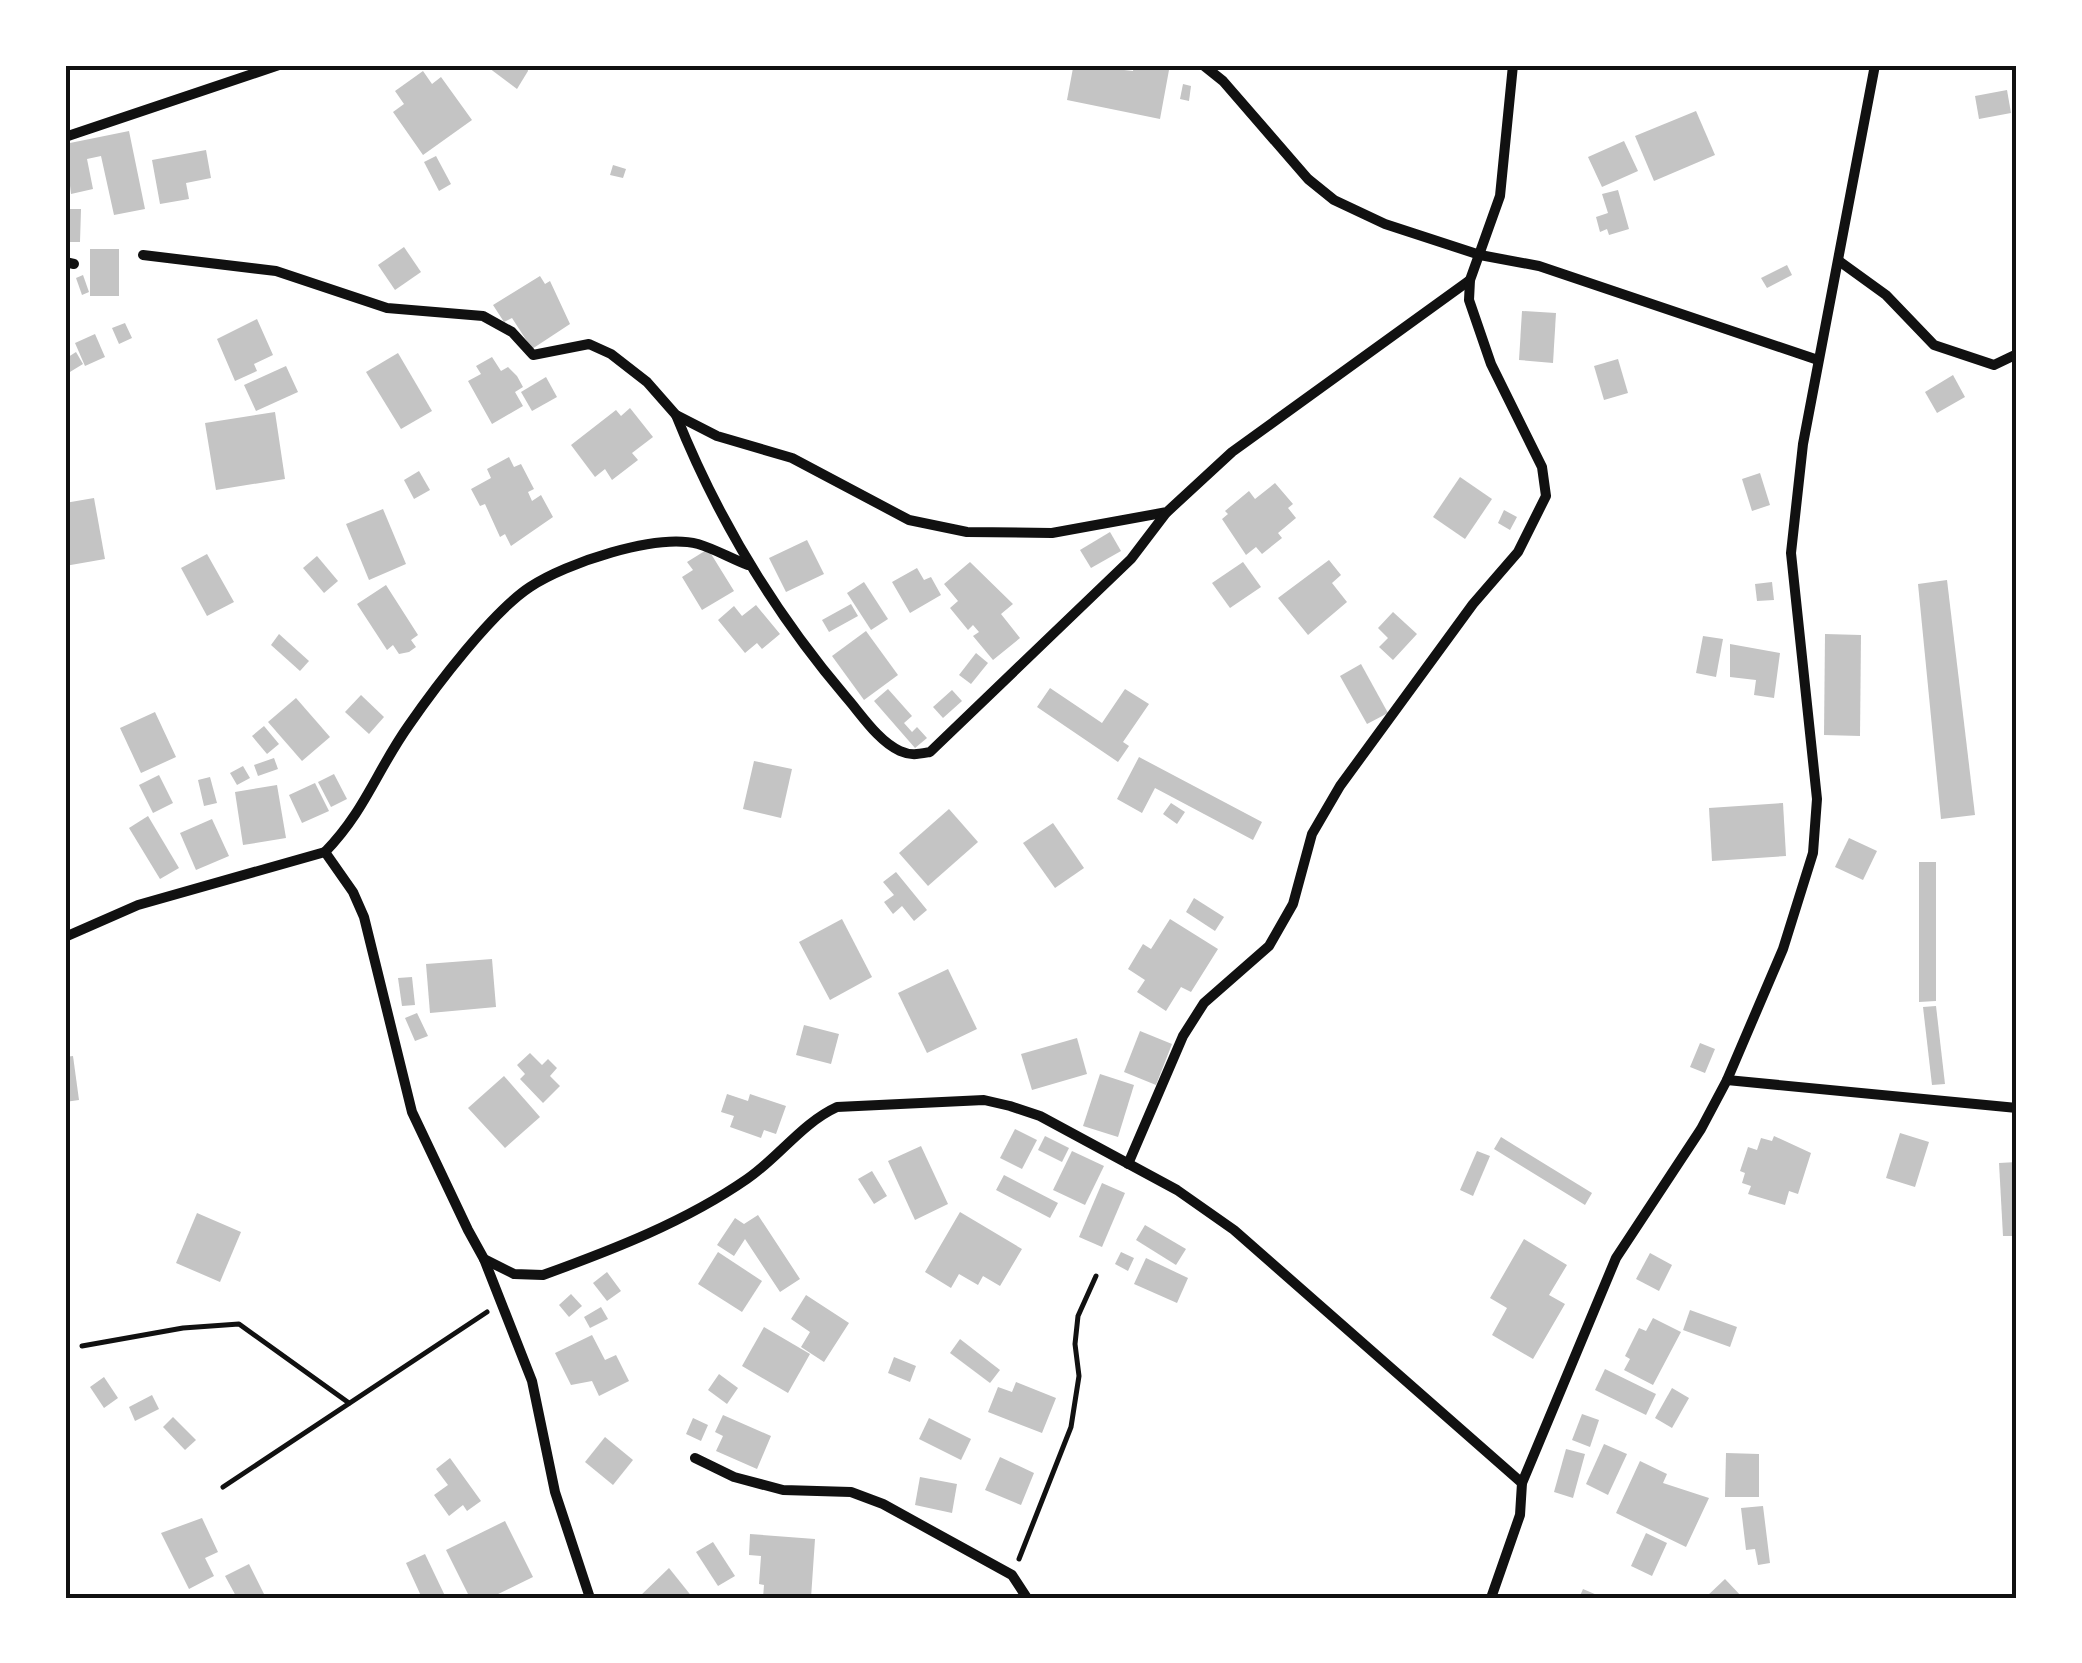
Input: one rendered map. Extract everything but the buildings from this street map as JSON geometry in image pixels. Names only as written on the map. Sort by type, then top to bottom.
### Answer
[{"type":"street","points":[[65,137],[278,65]]},
{"type":"street","points":[[1203,65],[1223,81],[1308,179],[1334,200],[1385,224],[1480,256],[1539,266],[1818,360]]},
{"type":"street","points":[[1128,1164],[1183,1036],[1204,1003],[1269,946],[1294,904],[1312,834],[1340,786],[1533,531],[1546,496],[1542,467],[1491,364],[1469,300],[1470,280],[1500,196],[1513,65]]},
{"type":"street","points":[[1491,1598],[1520,1516],[1522,1483],[1608,1275],[1701,1129],[1726,1080],[1783,948],[1817,826],[1806,667],[1791,553],[1818,360],[1874,65]]},
{"type":"street","points":[[143,255],[276,271],[387,308],[483,316],[512,332],[533,355],[588,344],[612,354],[647,382],[676,415],[704,483],[748,566],[809,653],[873,728],[898,750],[914,755],[930,752],[1131,559],[1167,512],[1232,452],[1470,280]]},
{"type":"street","points":[[1839,261],[1886,296],[1934,345],[1994,365],[2017,354]]},
{"type":"street","points":[[676,415],[717,436],[792,458],[909,520],[967,532],[1052,533],[1167,512]]},
{"type":"street","points":[[65,937],[138,905],[324,852],[364,806],[410,723],[498,615],[530,586],[612,554],[668,541],[698,544],[748,566]]},
{"type":"street","points":[[324,852],[353,892],[364,917],[412,1112],[504,1301],[532,1382],[555,1492],[590,1598]]},
{"type":"street","points":[[1726,1080],[2017,1108]]},
{"type":"street","points":[[484,1258],[514,1274],[542,1275],[607,1250],[746,1180],[778,1156],[815,1117],[837,1107],[984,1100],[1040,1116],[1209,1210],[1522,1483]]},
{"type":"street","points":[[695,1458],[734,1476],[784,1490],[851,1492],[883,1504],[1012,1575],[1027,1598]]},
{"type":"path","points":[[1012,1575],[1072,1427],[1078,1376],[1078,1316],[1096,1276]]},
{"type":"path","points":[[223,1487],[504,1301]]},
{"type":"path","points":[[82,1346],[183,1328],[239,1324],[349,1403]]}]
